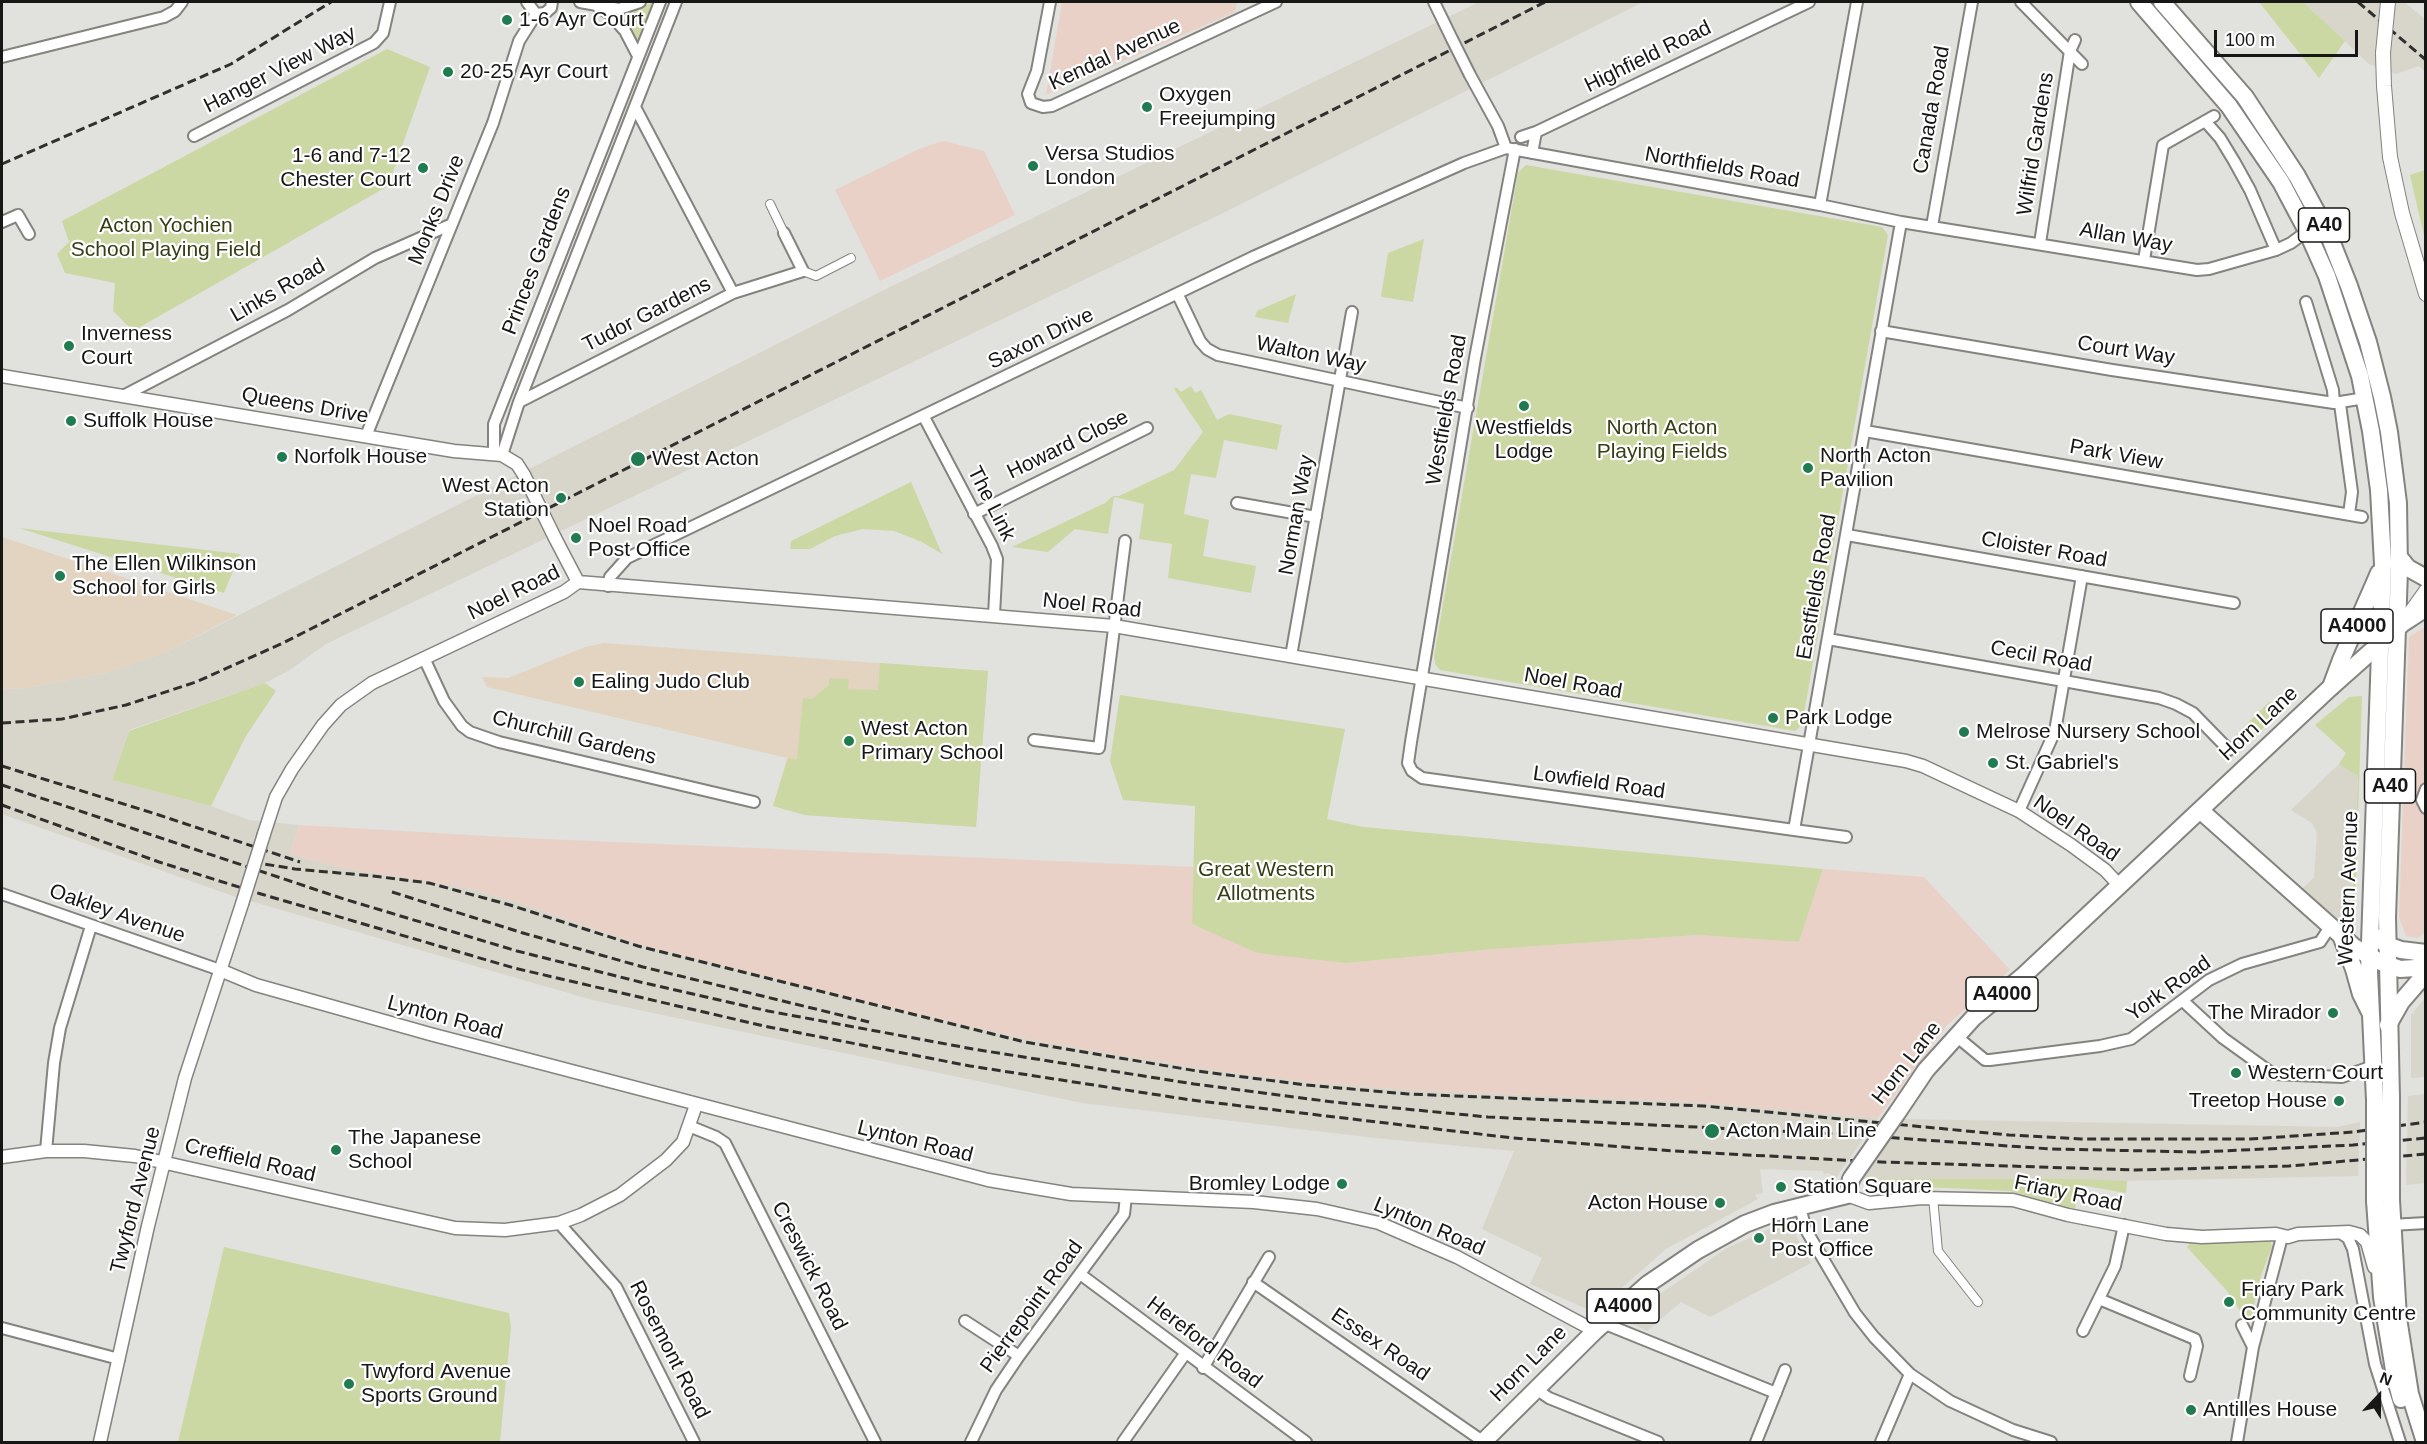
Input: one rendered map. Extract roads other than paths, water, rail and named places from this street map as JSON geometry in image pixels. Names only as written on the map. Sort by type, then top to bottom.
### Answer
[{"type":"main road","name":"Western Avenue","points":[[2139,2],[2245,126],[2281,182],[2307,231],[2351,343],[2365,398],[2381,510],[2382,564],[2369,956],[2373,1066],[2383,1099]]},
{"type":"main road","name":"Western Avenue","points":[[2162,2],[2260,117],[2297,176],[2328,233],[2359,313],[2378,380],[2395,475],[2400,625],[2390,783],[2388,1025],[2383,1099],[2382,1297],[2395,1376],[2414,1443]]},
{"type":"main road","points":[[2388,2],[2383,53],[2390,157],[2402,213],[2426,294]]},
{"type":"main road","points":[[2399,557],[2408,568],[2426,578]]},
{"type":"main road","name":"A4000","points":[[2331,687],[2382,564]]},
{"type":"main road","points":[[2400,625],[2426,591]]},
{"type":"main road","name":"A4000","points":[[2379,644],[2400,625],[2426,608]]},
{"type":"main road","name":"Horn Lane","points":[[1483,1442],[1599,1327],[1648,1284],[1698,1250],[1745,1224],[1800,1207],[1849,1187],[1926,1070],[1956,1036],[2379,644]]},
{"type":"main road","points":[[2201,811],[2335,932],[2369,956],[2387,965],[2407,969],[2426,963]]},
{"type":"main road","points":[[2335,932],[2354,969],[2361,994],[2370,1012]]},
{"type":"main road","points":[[2370,932],[2387,945],[2407,952],[2426,953]]},
{"type":"main road","points":[[2388,1025],[2401,1002],[2426,974]]},
{"type":"main road","name":"Western Avenue","points":[[2383,1201],[2391,1225],[2398,1318],[2410,1394],[2425,1443]]},
{"type":"street","points":[[2,57],[164,17],[175,11],[182,2]]},
{"type":"street","name":"Hanger View Way","points":[[194,136],[374,44],[383,33],[390,2]]},
{"type":"street","points":[[527,2],[536,14],[545,13],[551,8],[552,2]]},
{"type":"street","points":[[580,2],[619,9],[640,2]]},
{"type":"street","name":"Princes Gardens","points":[[498,454],[494,424],[660,2]]},
{"type":"street","name":"Princes Gardens","points":[[498,454],[676,2]]},
{"type":"street","name":"Kendal Avenue","points":[[1050,2],[1037,71],[1028,94],[1031,103],[1043,107],[1052,106],[1276,2]]},
{"type":"street","points":[[1434,2],[1510,149]]},
{"type":"street","name":"Highfield Road","points":[[1521,137],[1536,132],[1809,2]]},
{"type":"street","points":[[1821,205],[1857,2]]},
{"type":"street","name":"Canada Road","points":[[1932,226],[1972,2]]},
{"type":"street","points":[[2021,2],[2082,64]]},
{"type":"street","points":[[597,6],[610,14],[625,31],[638,56]]},
{"type":"street","name":"Monks Drive","points":[[366,436],[493,123],[519,42],[536,14]]},
{"type":"street","name":"Wilfrid Gardens","points":[[2040,243],[2070,51],[2075,40]]},
{"type":"street","points":[[627,85],[641,91]]},
{"type":"street","name":"Tudor Gardens","points":[[519,402],[733,293],[635,107]]},
{"type":"street","points":[[2144,260],[2163,145],[2209,118],[2254,199],[2276,250]]},
{"type":"street","points":[[1532,153],[1536,132]]},
{"type":"street","name":"Northfields Road","points":[[1510,149],[1932,226]]},
{"type":"street","name":"Saxon Drive","points":[[608,585],[610,577],[627,558],[1253,257],[1442,172],[1489,153],[1510,149]]},
{"type":"street","name":"Westfields Road","points":[[1422,677],[1510,149]]},
{"type":"street","points":[[770,204],[803,271]]},
{"type":"street","points":[[2,222],[18,215],[29,234]]},
{"type":"street","name":"Eastfields Road","points":[[1809,746],[1901,222]]},
{"type":"street","name":"Links Road","points":[[125,395],[288,310],[375,258],[452,224]]},
{"type":"street","name":"Allan Way","points":[[1932,226],[2204,270],[2276,250],[2290,244],[2307,231]]},
{"type":"street","points":[[733,293],[803,271],[816,276],[851,258]]},
{"type":"street","name":"Walton Way","points":[[1178,295],[1200,341],[1213,353],[1224,358],[1468,408]]},
{"type":"street","points":[[2306,302],[2337,403],[2352,492],[2349,514]]},
{"type":"street","name":"Norman Way","points":[[1291,656],[1352,312]]},
{"type":"street","name":"Court Way","points":[[1881,331],[2112,370],[2337,403],[2365,398]]},
{"type":"street","name":"Queens Drive","points":[[2,376],[454,451],[498,454]]},
{"type":"street","name":"The Link","points":[[924,417],[997,559],[994,615]]},
{"type":"street","name":"Howard Close","points":[[974,513],[1147,428]]},
{"type":"street","name":"Park View","points":[[1865,431],[2361,517]]},
{"type":"street","points":[[498,454],[517,464],[578,582]]},
{"type":"street","points":[[1237,503],[1316,517]]},
{"type":"street","name":"Cloister Road","points":[[1847,535],[2234,603]]},
{"type":"street","points":[[1034,740],[1099,748],[1125,541]]},
{"type":"street","points":[[2019,811],[2055,730],[2082,576]]},
{"type":"street","name":"Noel Road","points":[[220,970],[276,797],[292,769],[323,725],[341,705],[372,683],[564,592],[578,582],[1114,626],[1906,761],[1923,766],[2019,811],[2105,870],[2119,885]]},
{"type":"street","name":"Cecil Road","points":[[1828,639],[2065,680],[2176,704],[2193,713],[2229,750]]},
{"type":"street","name":"Churchill Gardens","points":[[424,658],[444,701],[462,726],[470,732],[499,742],[754,802]]},
{"type":"street","name":"Lowfield Road","points":[[1422,677],[1408,763],[1412,771],[1422,778],[1794,830]]},
{"type":"street","points":[[1809,746],[1794,830],[1846,837]]},
{"type":"street","points":[[2426,789],[2422,800],[2426,808]]},
{"type":"street","name":"Oakley Avenue","points":[[2,894],[220,970]]},
{"type":"street","points":[[46,1151],[56,1045],[73,980],[91,926]]},
{"type":"street","name":"York Road","points":[[1956,1036],[1985,1060],[2100,1046],[2131,1039],[2209,980],[2242,964],[2320,942],[2335,932]]},
{"type":"street","name":"Lynton Road","points":[[220,970],[256,986],[696,1105],[988,1180],[1071,1194],[1254,1202],[1317,1209],[1379,1223],[1457,1257],[1599,1327]]},
{"type":"street","name":"Twyford Avenue","points":[[100,1443],[148,1226],[185,1078],[220,970]]},
{"type":"street","points":[[2183,1001],[2223,1038],[2273,1074],[2342,1077],[2373,1066]]},
{"type":"street","name":"Creffield Road","points":[[2,1157],[46,1151],[84,1150],[166,1161],[455,1228],[489,1231],[531,1228],[559,1223],[581,1215],[620,1195],[656,1169],[683,1142],[696,1105]]},
{"type":"street","name":"Creswick Road","points":[[689,1126],[725,1143],[875,1443]]},
{"type":"street","name":"Friary Road","points":[[1849,1187],[1869,1203],[1933,1197],[2013,1200],[2068,1215],[2166,1234],[2202,1237],[2276,1234],[2282,1237],[2339,1232],[2360,1235],[2367,1242],[2382,1297]]},
{"type":"street","name":"Pierrepoint Road","points":[[970,1443],[996,1390],[1124,1214],[1125,1197]]},
{"type":"street","points":[[1933,1197],[1938,1251],[1978,1302]]},
{"type":"street","points":[[1800,1207],[1806,1230],[1855,1312],[1874,1337],[1910,1374],[1950,1401],[2013,1430],[2051,1443]]},
{"type":"street","name":"Rosemont Road","points":[[559,1223],[616,1287],[694,1443]]},
{"type":"street","points":[[2391,1225],[2426,1223]]},
{"type":"street","points":[[2083,1331],[2115,1266],[2124,1225]]},
{"type":"street","points":[[2339,1232],[2348,1238],[2356,1259],[2376,1364],[2400,1443]]},
{"type":"street","points":[[2237,1443],[2253,1347],[2282,1237]]},
{"type":"street","points":[[1203,1368],[1269,1257]]},
{"type":"street","name":"Hereford Road","points":[[1080,1274],[1306,1443]]},
{"type":"street","name":"Essex Road","points":[[1253,1282],[1483,1442]]},
{"type":"street","points":[[2099,1299],[2195,1339],[2197,1346],[2190,1376]]},
{"type":"street","points":[[965,1321],[1019,1356]]},
{"type":"street","points":[[2242,1325],[2253,1347]]},
{"type":"street","points":[[1599,1327],[1776,1393]]},
{"type":"street","points":[[2,1328],[119,1359]]},
{"type":"street","points":[[1124,1442],[1185,1354]]},
{"type":"street","points":[[1756,1443],[1785,1370]]},
{"type":"street","points":[[1881,1443],[1910,1374]]},
{"type":"street","points":[[1536,1389],[1549,1398],[1658,1443]]},
{"type":"street","points":[[2008,1443],[2013,1430]]},
{"type":"railway","points":[[2,164],[231,64],[331,2]]},
{"type":"railway","points":[[2,723],[62,719],[126,705],[196,682],[283,643],[1545,2]]},
{"type":"railway","points":[[2358,2],[2426,60]]},
{"type":"railway","points":[[2,766],[300,862]]},
{"type":"railway","points":[[2,785],[344,899],[517,951],[640,982],[768,1011],[973,1049],[1194,1084],[1333,1102],[1488,1117],[1840,1134],[2051,1149],[2200,1152],[2353,1145],[2426,1138]]},
{"type":"railway","points":[[2,805],[159,862],[514,968],[764,1026],[970,1066],[1191,1100],[1513,1138],[1673,1151],[1881,1162],[2136,1170],[2289,1166],[2426,1154]]},
{"type":"railway","points":[[252,862],[295,869],[429,883],[510,905],[638,946],[1025,1042],[1197,1071],[1306,1085],[1408,1094],[1704,1106],[2009,1135],[2081,1139],[2250,1139],[2354,1132],[2426,1122]]},
{"type":"railway","points":[[392,892],[643,967],[869,1022]]},
{"type":"place","name":"1-6 Ayr Court","points":[[507,20]]},
{"type":"place","name":"20-25 Ayr Court","points":[[448,72]]},
{"type":"place","name":"Oxygen Freejumping","points":[[1147,107]]},
{"type":"place","name":"Versa Studios London","points":[[1033,166]]},
{"type":"place","name":"1-6 and 7-12 Chester Court","points":[[423,168]]},
{"type":"place","name":"Inverness Court","points":[[69,346]]},
{"type":"place","name":"Westfields Lodge","points":[[1524,406]]},
{"type":"place","name":"Suffolk House","points":[[71,421]]},
{"type":"place","name":"Norfolk House","points":[[282,457]]},
{"type":"place","name":"West Acton","points":[[638,459]]},
{"type":"place","name":"North Acton Pavilion","points":[[1808,468]]},
{"type":"place","name":"West Acton Station","points":[[561,498]]},
{"type":"place","name":"Noel Road Post Office","points":[[576,538]]},
{"type":"place","name":"The Ellen Wilkinson School for Girls","points":[[60,576]]},
{"type":"place","name":"Ealing Judo Club","points":[[579,682]]},
{"type":"place","name":"Park Lodge","points":[[1773,718]]},
{"type":"place","name":"Melrose Nursery School","points":[[1964,732]]},
{"type":"place","name":"West Acton Primary School","points":[[849,741]]},
{"type":"place","name":"St. Gabriel's","points":[[1993,763]]},
{"type":"place","name":"The Mirador","points":[[2333,1013]]},
{"type":"place","name":"Western Court","points":[[2236,1073]]},
{"type":"place","name":"Treetop House","points":[[2339,1101]]},
{"type":"place","name":"Acton Main Line","points":[[1712,1131]]},
{"type":"place","name":"The Japanese School","points":[[336,1150]]},
{"type":"place","name":"Bromley Lodge","points":[[1342,1184]]},
{"type":"place","name":"Station Square","points":[[1781,1187]]},
{"type":"place","name":"Acton House","points":[[1720,1203]]},
{"type":"place","name":"Horn Lane Post Office","points":[[1759,1238]]},
{"type":"place","name":"Friary Park Community Centre","points":[[2229,1302]]},
{"type":"place","name":"Twyford Avenue Sports Ground","points":[[349,1384]]},
{"type":"place","name":"Antilles House","points":[[2191,1410]]},
{"type":"park label","name":"Acton Yochien School Playing Field","points":[[166,238]]},
{"type":"park label","name":"North Acton Playing Fields","points":[[1662,440]]},
{"type":"park label","name":"Great Western Allotments","points":[[1266,882]]}]
